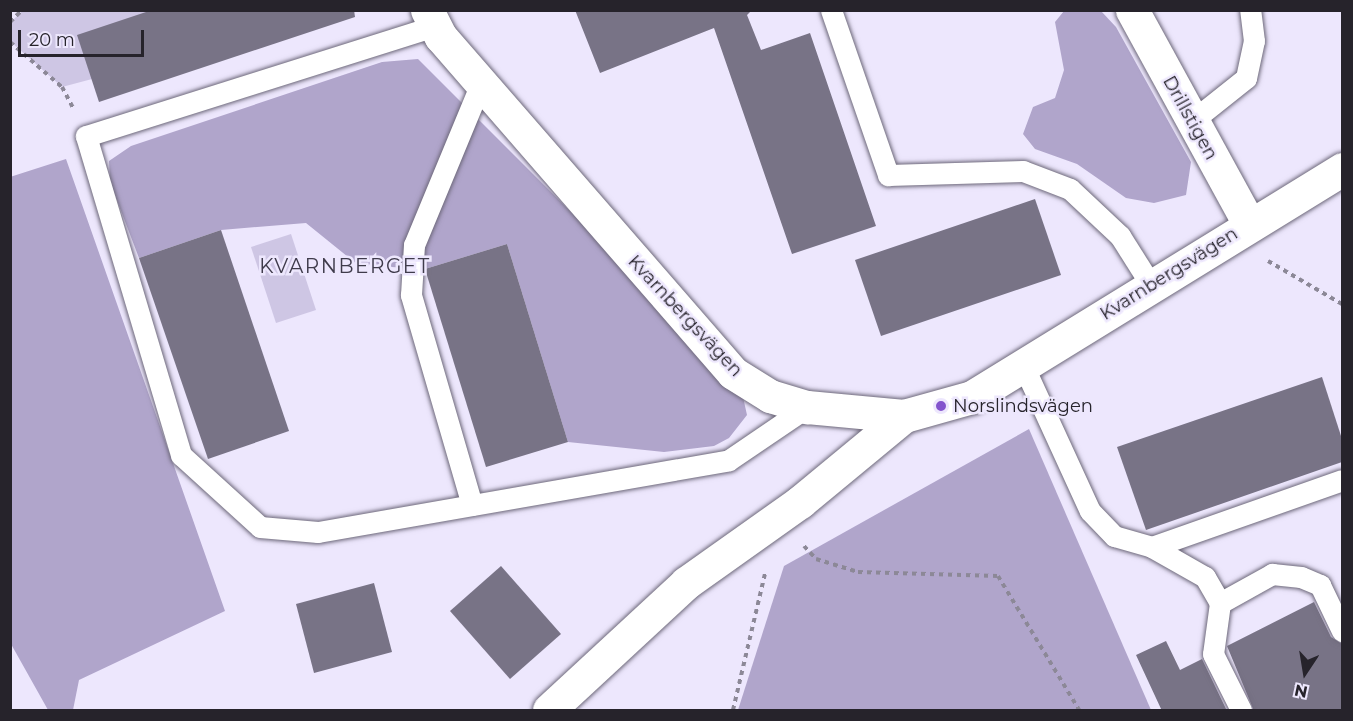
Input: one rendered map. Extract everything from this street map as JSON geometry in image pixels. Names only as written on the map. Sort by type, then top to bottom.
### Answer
[{"type":"street","name":"Drillstigen","points":[[1132,10],[1192,121],[1239,230]]},
{"type":"street","name":"Kvarnbergsvägen","points":[[431,18],[481,83],[733,373],[770,396],[807,407],[904,416],[972,397],[1024,367],[1239,230],[1342,169]]},
{"type":"street","points":[[549,711],[686,583],[778,518],[904,416]]},
{"type":"lane","points":[[831,10],[888,175],[957,177],[1023,171],[1070,189],[1120,236],[1151,285]]},
{"type":"lane","points":[[1192,121],[1246,78],[1254,41],[1250,10]]},
{"type":"lane","points":[[431,18],[86,136],[181,455],[238,512],[260,527],[285,533],[472,505],[729,460],[807,407]]},
{"type":"lane","points":[[472,505],[411,295],[414,245],[481,83]]},
{"type":"lane","points":[[1024,367],[1090,511],[1114,536],[1152,547],[1205,577],[1220,603],[1214,654],[1240,711]]},
{"type":"lane","points":[[1152,547],[1342,480]]},
{"type":"lane","points":[[1220,603],[1272,574],[1301,577],[1320,585],[1342,631]]},
{"type":"path","points":[[10,22],[22,10]]},
{"type":"path","points":[[10,42],[62,87]]},
{"type":"path","points":[[1239,230],[1298,283],[1342,304]]},
{"type":"path","points":[[733,711],[778,518]]},
{"type":"path","points":[[778,518],[816,559],[858,572],[998,576],[1079,711]]},
{"type":"shaded area","points":[[22,11],[152,11],[92,79],[62,87],[11,42],[11,22]]},
{"type":"shaded area","points":[[1064,11],[1101,11],[1116,27],[1191,162],[1186,195],[1154,203],[1126,198],[1077,164],[1035,149],[1023,134],[1033,107],[1055,98],[1064,70],[1055,22]]},
{"type":"shaded area","points":[[418,59],[593,234],[743,397],[747,415],[729,438],[714,446],[664,452],[568,442],[507,244],[425,269],[358,265],[306,223],[221,230],[139,258],[110,182],[109,161],[131,146],[382,62]]},
{"type":"shaded area","points":[[66,159],[225,611],[79,680],[73,710],[48,710],[11,644],[10,177]]},
{"type":"shaded area","points":[[291,234],[316,310],[276,323],[251,247]]},
{"type":"shaded area","points":[[1029,429],[1151,710],[738,710],[784,566]]},
{"type":"building","points":[[152,10],[354,10],[355,17],[99,102],[77,35]]},
{"type":"building","points":[[575,10],[752,10],[747,15],[761,50],[810,33],[876,226],[792,254],[714,28],[600,73]]},
{"type":"building","points":[[1035,199],[1061,275],[881,336],[855,260]]},
{"type":"building","points":[[221,230],[289,431],[208,459],[139,258]]},
{"type":"building","points":[[507,244],[568,442],[486,467],[425,269]]},
{"type":"building","points":[[1322,377],[1342,439],[1342,462],[1146,530],[1117,447]]},
{"type":"building","points":[[501,566],[561,634],[510,679],[450,611]]},
{"type":"building","points":[[374,583],[392,652],[314,673],[296,604]]},
{"type":"building","points":[[1314,602],[1331,637],[1342,644],[1342,711],[1254,711],[1227,646]]},
{"type":"building","points":[[1166,641],[1180,670],[1202,659],[1227,711],[1162,711],[1136,655]]},
{"type":"place","name":"Norslindsvägen","points":[[941,406]]},
{"type":"district","name":"KVARNBERGET","points":[[345,266]]}]
